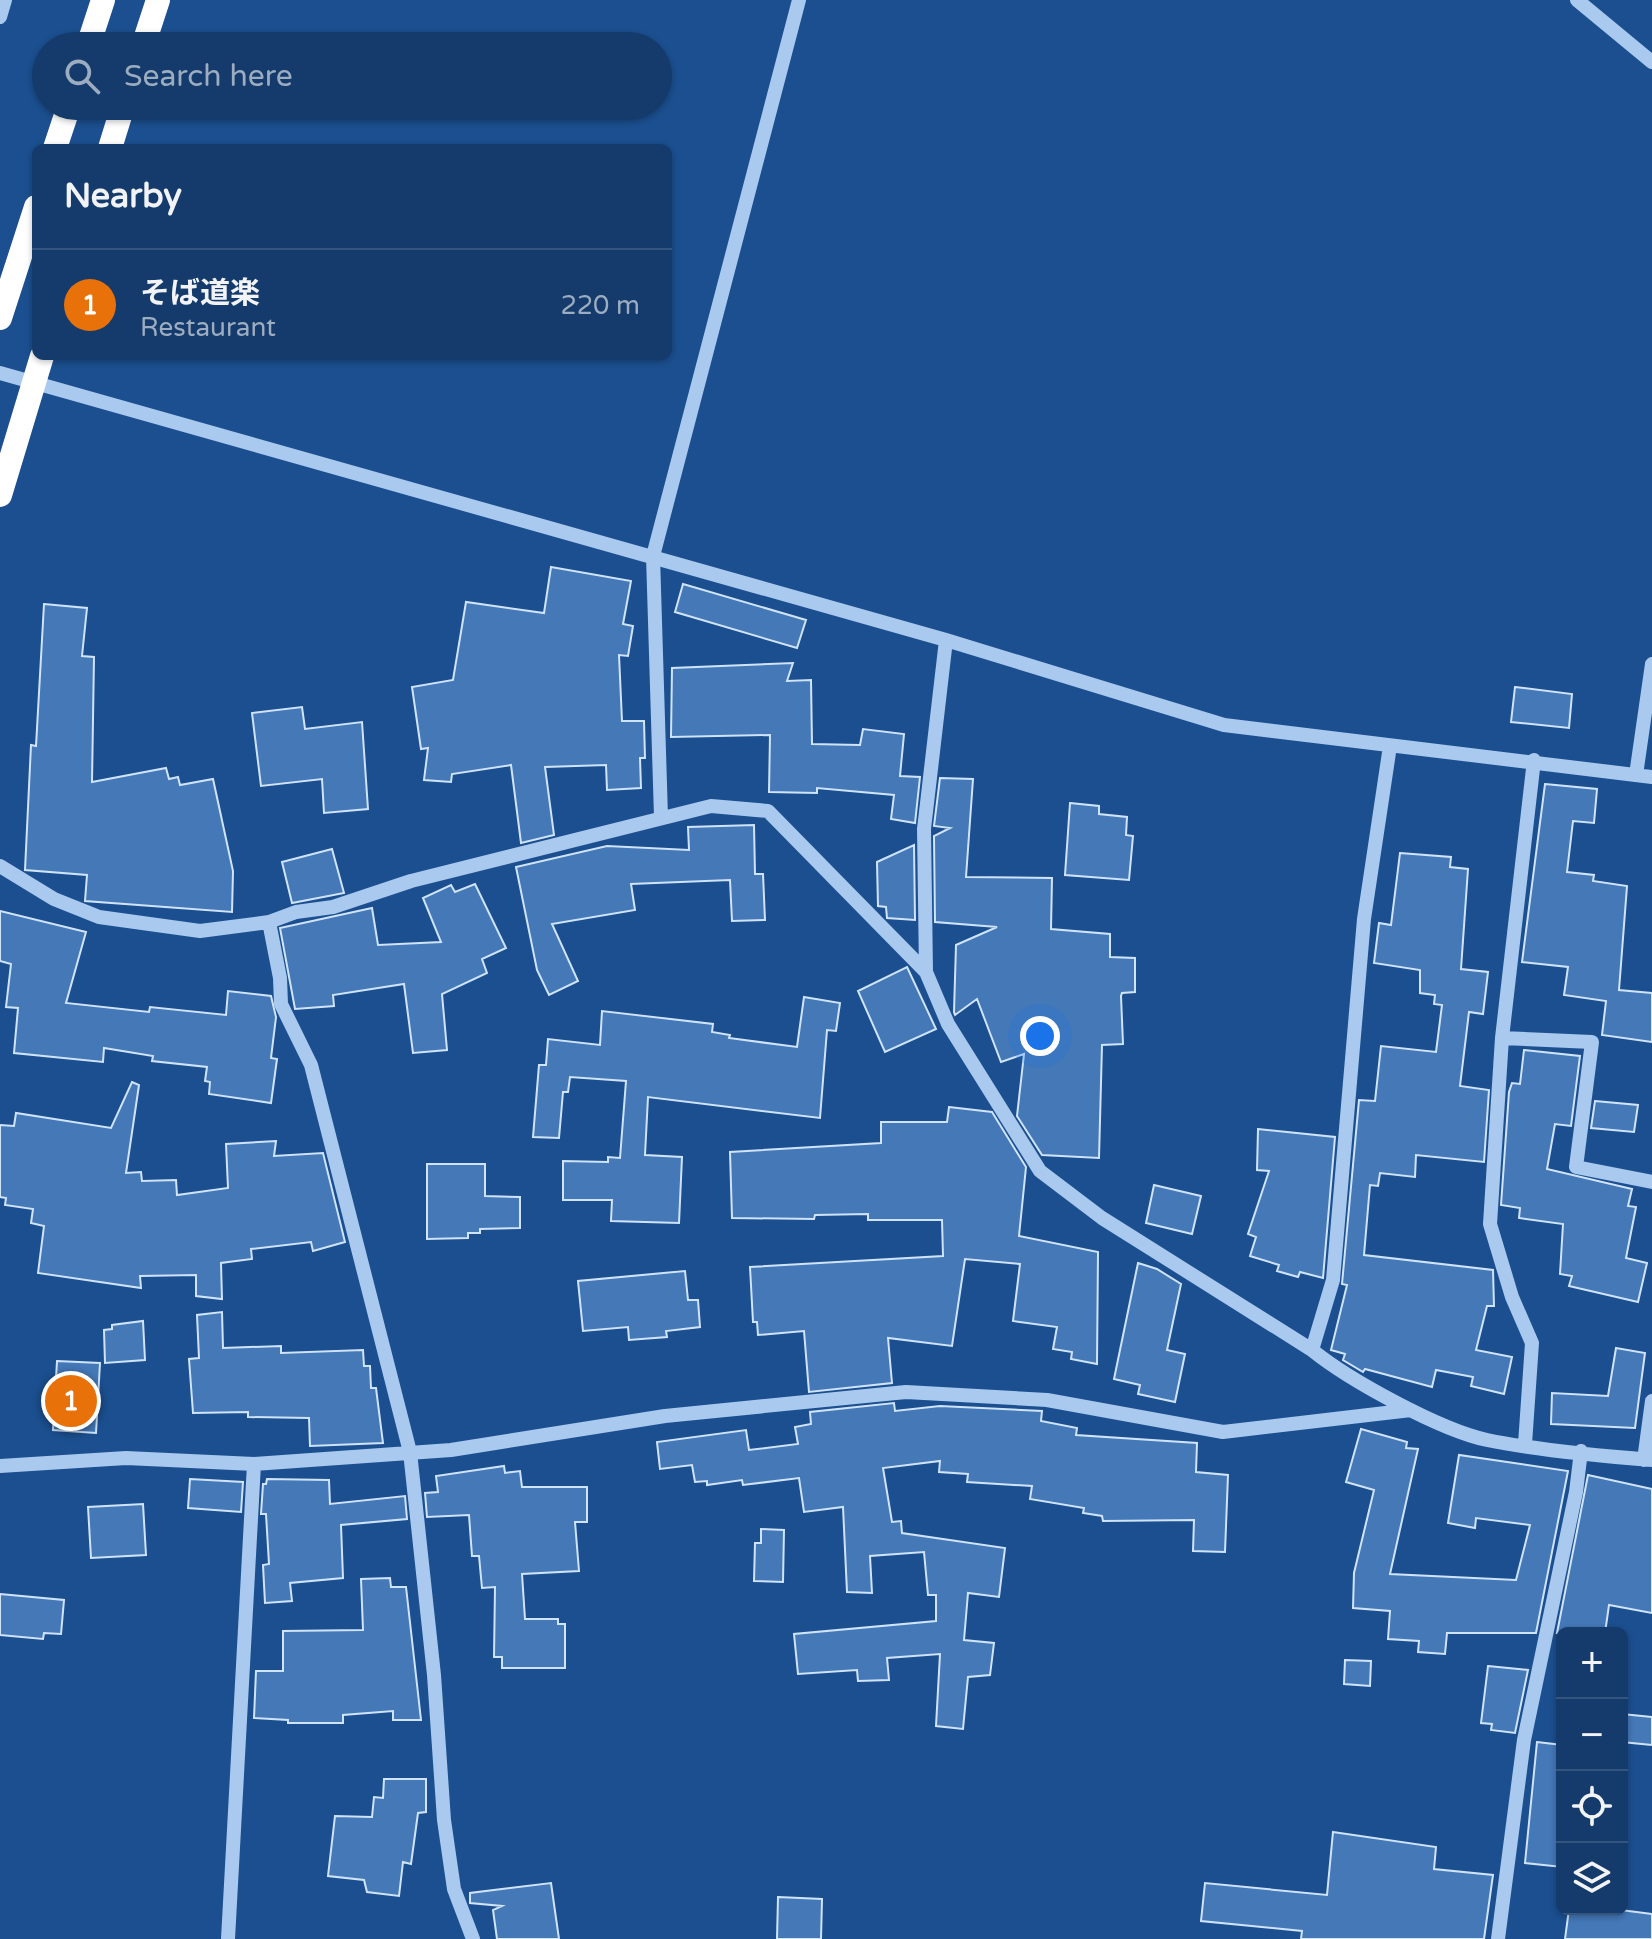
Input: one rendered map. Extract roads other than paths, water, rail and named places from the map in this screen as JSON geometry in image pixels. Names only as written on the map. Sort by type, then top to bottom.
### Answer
[{"type":"highway","points":[[93,32],[103,0]]},
{"type":"highway","points":[[148,32],[158,0]]},
{"type":"highway","points":[[56,144],[64,120]]},
{"type":"highway","points":[[111,144],[119,120]]},
{"type":"highway","points":[[0,318],[32,219]]},
{"type":"highway","points":[[0,495],[41,360]]},
{"type":"street","points":[[0,17],[5,0]]},
{"type":"street","points":[[661,817],[653,556],[799,0]]},
{"type":"street","points":[[1577,0],[1652,62]]},
{"type":"street","points":[[0,373],[946,640],[1224,725],[1534,760],[1652,777]]},
{"type":"street","points":[[926,972],[924,829],[946,640]]},
{"type":"street","points":[[1636,775],[1652,664]]},
{"type":"street","points":[[1312,1350],[1333,1280],[1364,919],[1390,746]]},
{"type":"street","points":[[1525,1444],[1532,1343],[1512,1297],[1490,1224],[1502,1038],[1534,760]]},
{"type":"street","points":[[0,866],[54,899],[99,917],[200,931],[269,922],[296,912],[333,907],[411,881],[711,806],[768,811],[926,972],[948,1024],[1040,1171],[1102,1218],[1333,1366],[1412,1410],[1485,1440],[1648,1460],[1652,1401]]},
{"type":"street","points":[[269,922],[280,978],[281,1004],[311,1065],[410,1452],[434,1675],[444,1820],[454,1889],[473,1939]]},
{"type":"street","points":[[1502,1038],[1592,1042],[1576,1167],[1652,1182]]},
{"type":"street","points":[[0,1466],[126,1458],[254,1464],[451,1450],[665,1416],[906,1392],[1047,1400],[1223,1432],[1412,1410]]},
{"type":"street","points":[[1498,1939],[1524,1740],[1576,1492],[1581,1451]]},
{"type":"street","points":[[228,1939],[254,1464]]},
{"type":"place","name":"そば道楽","points":[[71,1401]]}]
